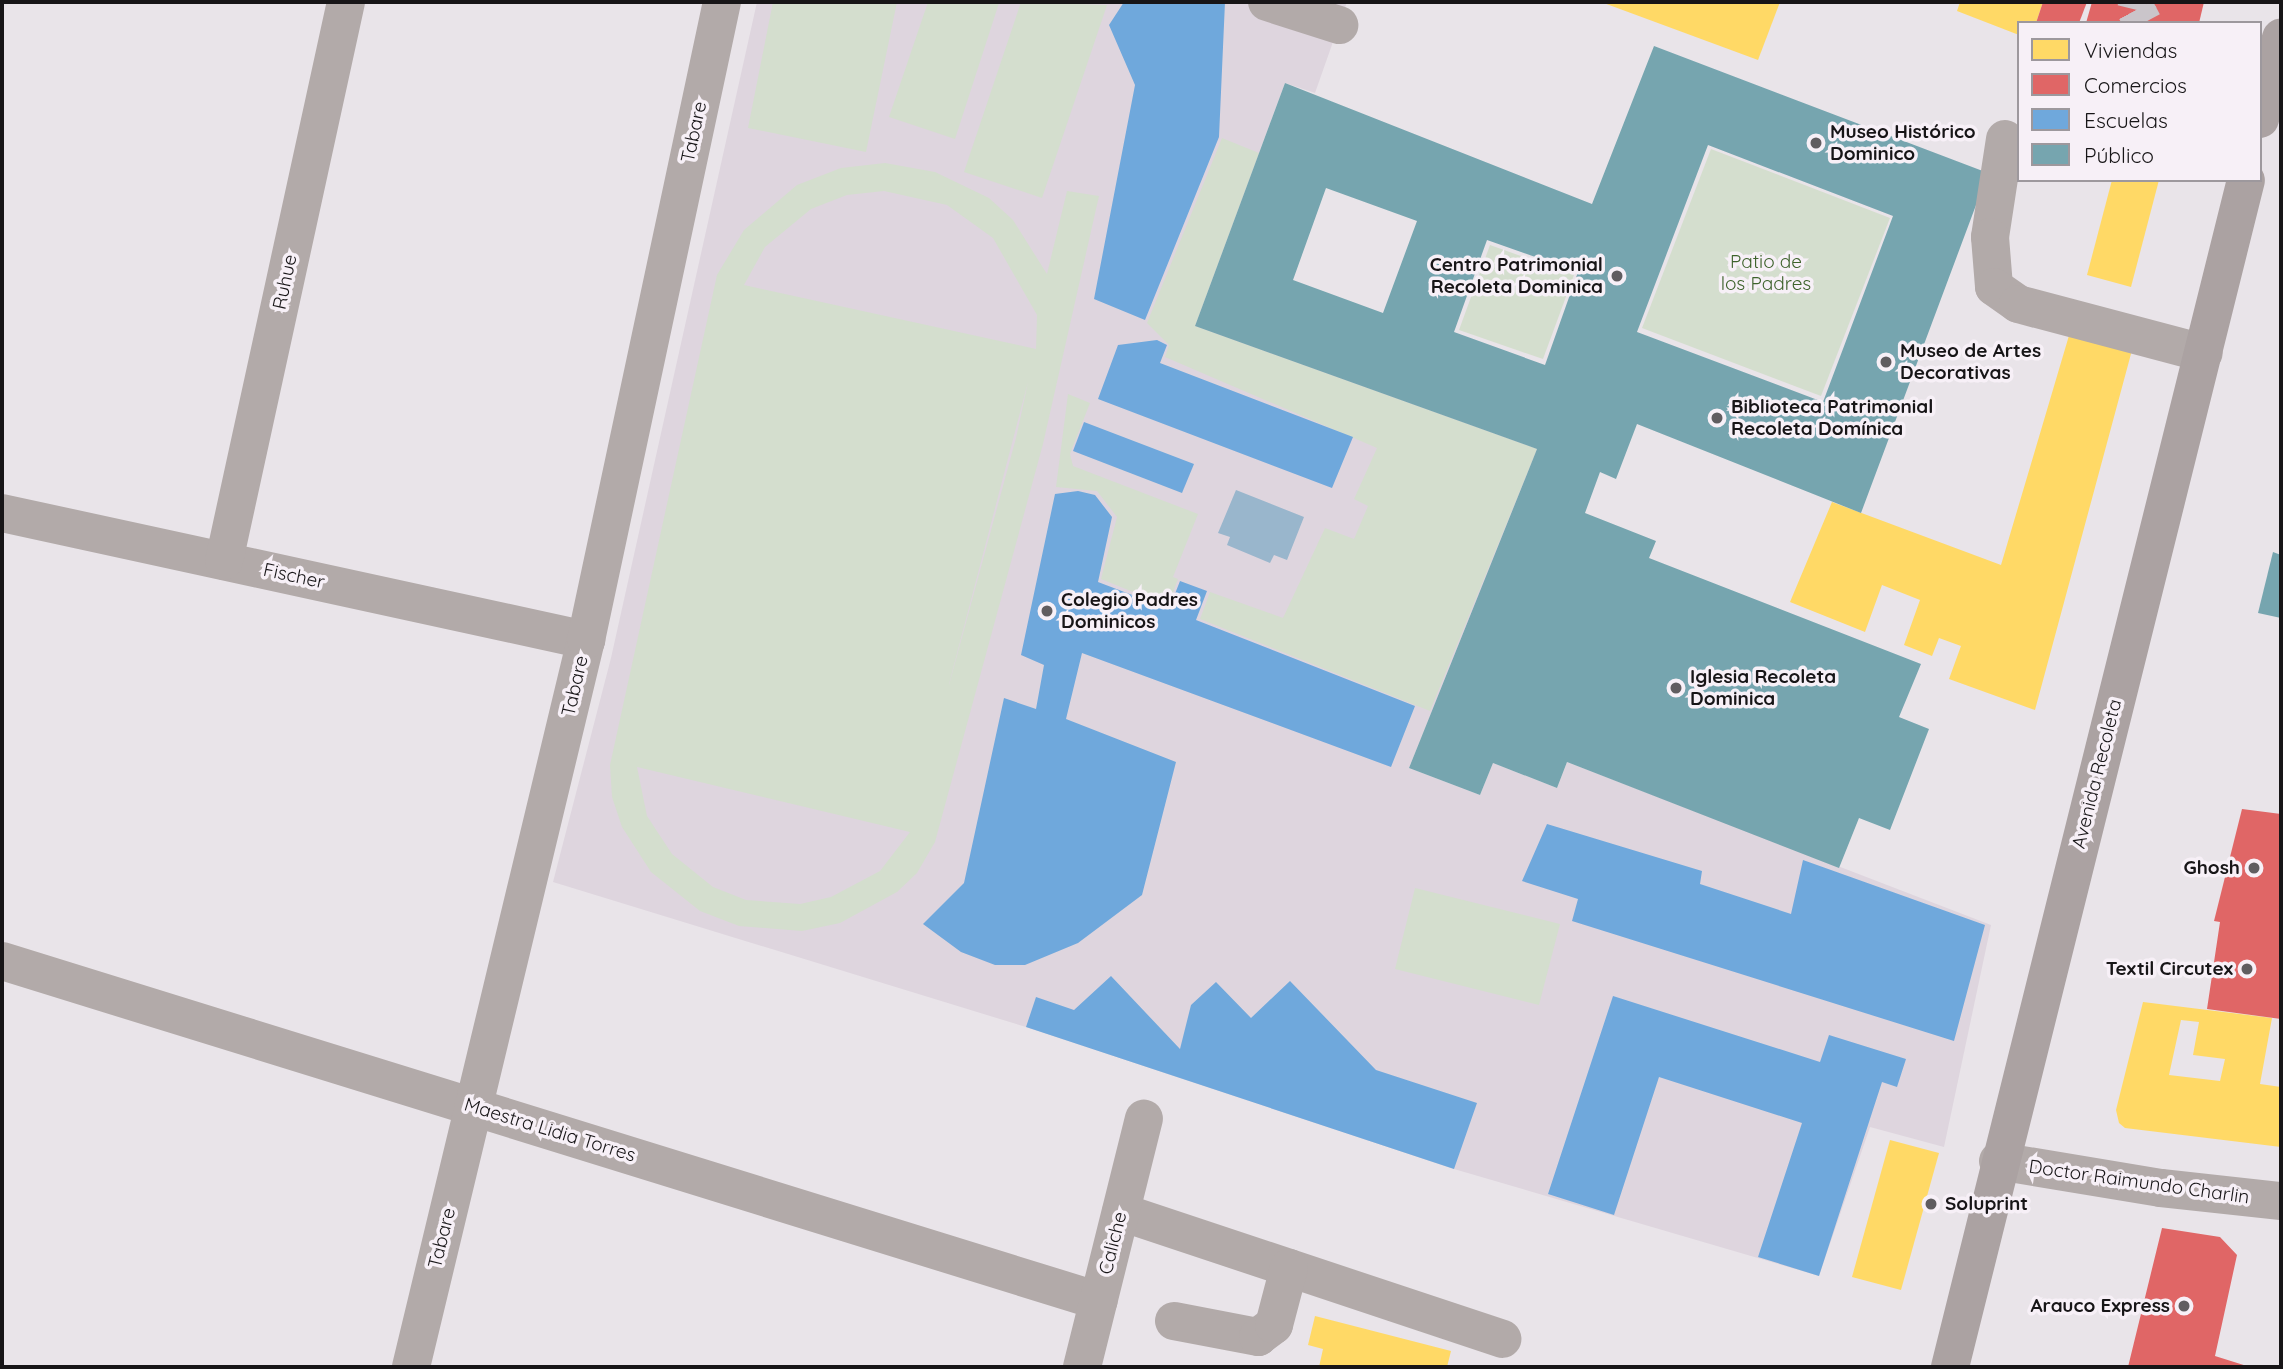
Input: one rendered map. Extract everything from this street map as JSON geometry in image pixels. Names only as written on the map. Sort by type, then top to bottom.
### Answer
[{"type":"main road","points":[[2262,112],[2281,38]]},
{"type":"main road","name":"Avenida Recoleta","points":[[1950,1367],[1998,1161],[2246,182]]},
{"type":"street","name":"Ruhue","points":[[224,561],[346,2]]},
{"type":"street","name":"Tabare","points":[[411,1367],[586,640],[722,2]]},
{"type":"street","points":[[1267,2],[1339,25]]},
{"type":"street","points":[[2005,139],[1990,237],[1994,287],[2018,304],[2204,353]]},
{"type":"street","name":"Fischer","points":[[2,513],[586,640]]},
{"type":"street","name":"Maestra Lidia Torres","points":[[2,961],[1099,1301]]},
{"type":"street","name":"Caliche","points":[[1082,1367],[1144,1119]]},
{"type":"street","name":"Doctor Raimundo Charlin","points":[[1998,1161],[2161,1188],[2281,1201]]},
{"type":"street","points":[[1121,1212],[1502,1339]]},
{"type":"street","points":[[1174,1321],[1258,1337],[1274,1325],[1289,1268]]},
{"type":"shaded area","name":"Colegio Padres Dominicos","points":[[757,2],[1347,2],[1315,93],[1285,83],[1195,325],[1537,449],[1409,768],[1480,795],[1493,763],[1557,788],[1567,762],[1991,925],[1944,1147],[1870,1127],[1819,1276],[1454,1169],[1026,1027],[553,882],[611,658]]},
{"type":"green space","points":[[773,2],[897,2],[866,152],[748,128]]},
{"type":"green space","points":[[928,2],[999,3],[955,139],[889,117]]},
{"type":"green space","points":[[1021,2],[1107,5],[1042,198],[964,172]]},
{"type":"green space","points":[[1222,138],[1259,153],[1195,326],[1537,449],[1430,711],[1200,619],[1210,592],[1283,618],[1325,528],[1354,539],[1368,506],[1354,499],[1377,448],[1165,357],[1169,345],[1147,323]]},
{"type":"green space","name":"Patio de los Padres","points":[[1711,149],[1890,218],[1821,396],[1642,328]]},
{"type":"green space","points":[[885,163],[935,172],[989,198],[1013,220],[1047,274],[1067,191],[1099,196],[1043,444],[935,842],[917,873],[897,892],[840,923],[802,931],[739,926],[700,911],[651,872],[622,827],[612,797],[610,765],[717,275],[744,230],[797,185],[841,168]],"holes":[[[884,191],[947,205],[993,238],[1037,315],[1036,349],[744,285],[765,247],[811,209],[847,195]],[[1028,382],[1016,438],[949,685]],[[637,767],[910,832],[880,871],[831,897],[800,904],[746,900],[713,887],[672,854],[647,816]]]},
{"type":"green space","points":[[1490,245],[1574,275],[1543,359],[1459,330]]},
{"type":"green space","points":[[1068,394],[1090,403],[1070,454],[1073,466],[1198,514],[1173,577],[1178,579],[1168,606],[1101,579],[1117,517],[1097,491],[1056,487]]},
{"type":"green space","points":[[1415,888],[1560,924],[1539,1005],[1395,969]]},
{"type":"water","points":[[1236,490],[1304,517],[1287,560],[1274,555],[1270,563],[1227,545],[1230,537],[1218,533]]},
{"type":"building: Viviendas","points":[[1601,2],[1780,2],[1758,60]]},
{"type":"building: Viviendas","points":[[1960,2],[2043,2],[2037,21],[2017,21],[2017,34],[1957,11]]},
{"type":"building: Viviendas","points":[[2111,182],[2158,182],[2131,287],[2087,275]]},
{"type":"building: Viviendas","points":[[2073,322],[2135,339],[2035,710],[1949,679],[1961,646],[1939,638],[1932,656],[1904,645],[1920,600],[1882,585],[1865,632],[1790,602],[1832,502],[2001,565]]},
{"type":"building: Viviendas","points":[[2143,1002],[2272,1018],[2260,1084],[2281,1087],[2281,1147],[2125,1128],[2119,1123],[2116,1110]],"holes":[[[2181,1020],[2199,1022],[2193,1055],[2225,1059],[2220,1081],[2169,1075]]]},
{"type":"building: Viviendas","points":[[1890,1140],[1939,1153],[1901,1290],[1852,1277]]},
{"type":"building: Viviendas","points":[[1315,1316],[1451,1351],[1447,1367],[1319,1367],[1323,1349],[1308,1345]]},
{"type":"building: Comercios","points":[[2043,2],[2087,2],[2080,21],[2037,21]]},
{"type":"building: Comercios","points":[[2092,2],[2204,2],[2199,21],[2087,21]]},
{"type":"building: Comercios","points":[[2242,809],[2281,814],[2281,1019],[2207,1009],[2220,922],[2214,921]]},
{"type":"building: Comercios","name":"Arauco Express","points":[[2162,1228],[2220,1237],[2237,1255],[2215,1356],[2250,1367],[2128,1367]]},
{"type":"building: Escuelas","points":[[1124,2],[1225,2],[1219,137],[1145,320],[1094,299],[1135,85],[1109,25]]},
{"type":"building: Escuelas","points":[[1157,340],[1167,345],[1160,363],[1353,437],[1332,488],[1098,399],[1118,345]]},
{"type":"building: Escuelas","points":[[1084,422],[1194,464],[1182,493],[1073,451]]},
{"type":"building: Escuelas","points":[[1078,491],[1095,495],[1112,517],[1098,582],[1169,609],[1180,581],[1207,591],[1196,620],[1415,706],[1391,767],[1082,653],[1066,719],[1176,762],[1142,895],[1078,943],[1025,965],[995,965],[961,952],[923,924],[964,883],[1004,698],[1036,709],[1044,665],[1021,655],[1055,494]]},
{"type":"building: Escuelas","points":[[1547,824],[1702,871],[1700,884],[1791,914],[1803,860],[1985,925],[1954,1041],[1572,921],[1578,899],[1522,881]]},
{"type":"building: Escuelas","points":[[1111,976],[1180,1049],[1191,1005],[1216,982],[1251,1018],[1290,981],[1376,1070],[1477,1103],[1454,1169],[1026,1027],[1036,997],[1074,1010]]},
{"type":"building: Escuelas","points":[[1613,996],[1820,1062],[1829,1035],[1906,1059],[1897,1087],[1882,1082],[1819,1276],[1758,1257],[1802,1123],[1659,1077],[1614,1215],[1548,1194]]},
{"type":"building: Público","points":[[1654,46],[1988,173],[1861,513],[1637,424],[1616,479],[1600,472],[1585,513],[1656,541],[1649,558],[1921,664],[1899,717],[1929,729],[1890,830],[1859,818],[1839,868],[1567,762],[1557,788],[1493,763],[1480,795],[1409,768],[1537,449],[1195,326],[1285,83],[1592,204]],"holes":[[[1708,145],[1893,216],[1823,402],[1637,332]],[[1326,188],[1417,221],[1383,313],[1293,280]],[[1487,240],[1578,272],[1545,365],[1454,332]]]},
{"type":"building: Público","points":[[2273,552],[2281,555],[2281,618],[2258,613]]},
{"type":"tunnel","points":[[2138,2],[2136,10],[2142,21]]},
{"type":"place","name":"Museo Histórico Dominico","points":[[1816,143]]},
{"type":"place","name":"Centro Patrimonial Recoleta Dominica","points":[[1617,276]]},
{"type":"place","name":"Museo de Artes Decorativas","points":[[1886,362]]},
{"type":"place","name":"Biblioteca Patrimonial Recoleta Domínica","points":[[1717,418]]},
{"type":"place","name":"Colegio Padres Dominicos","points":[[1047,611]]},
{"type":"place","name":"Iglesia Recoleta Dominica","points":[[1676,688]]},
{"type":"place","name":"Ghosh","points":[[2254,868]]},
{"type":"place","name":"Textil Circutex","points":[[2247,969]]},
{"type":"place","name":"Soluprint","points":[[1931,1204]]},
{"type":"place","name":"Arauco Express","points":[[2184,1306]]}]
